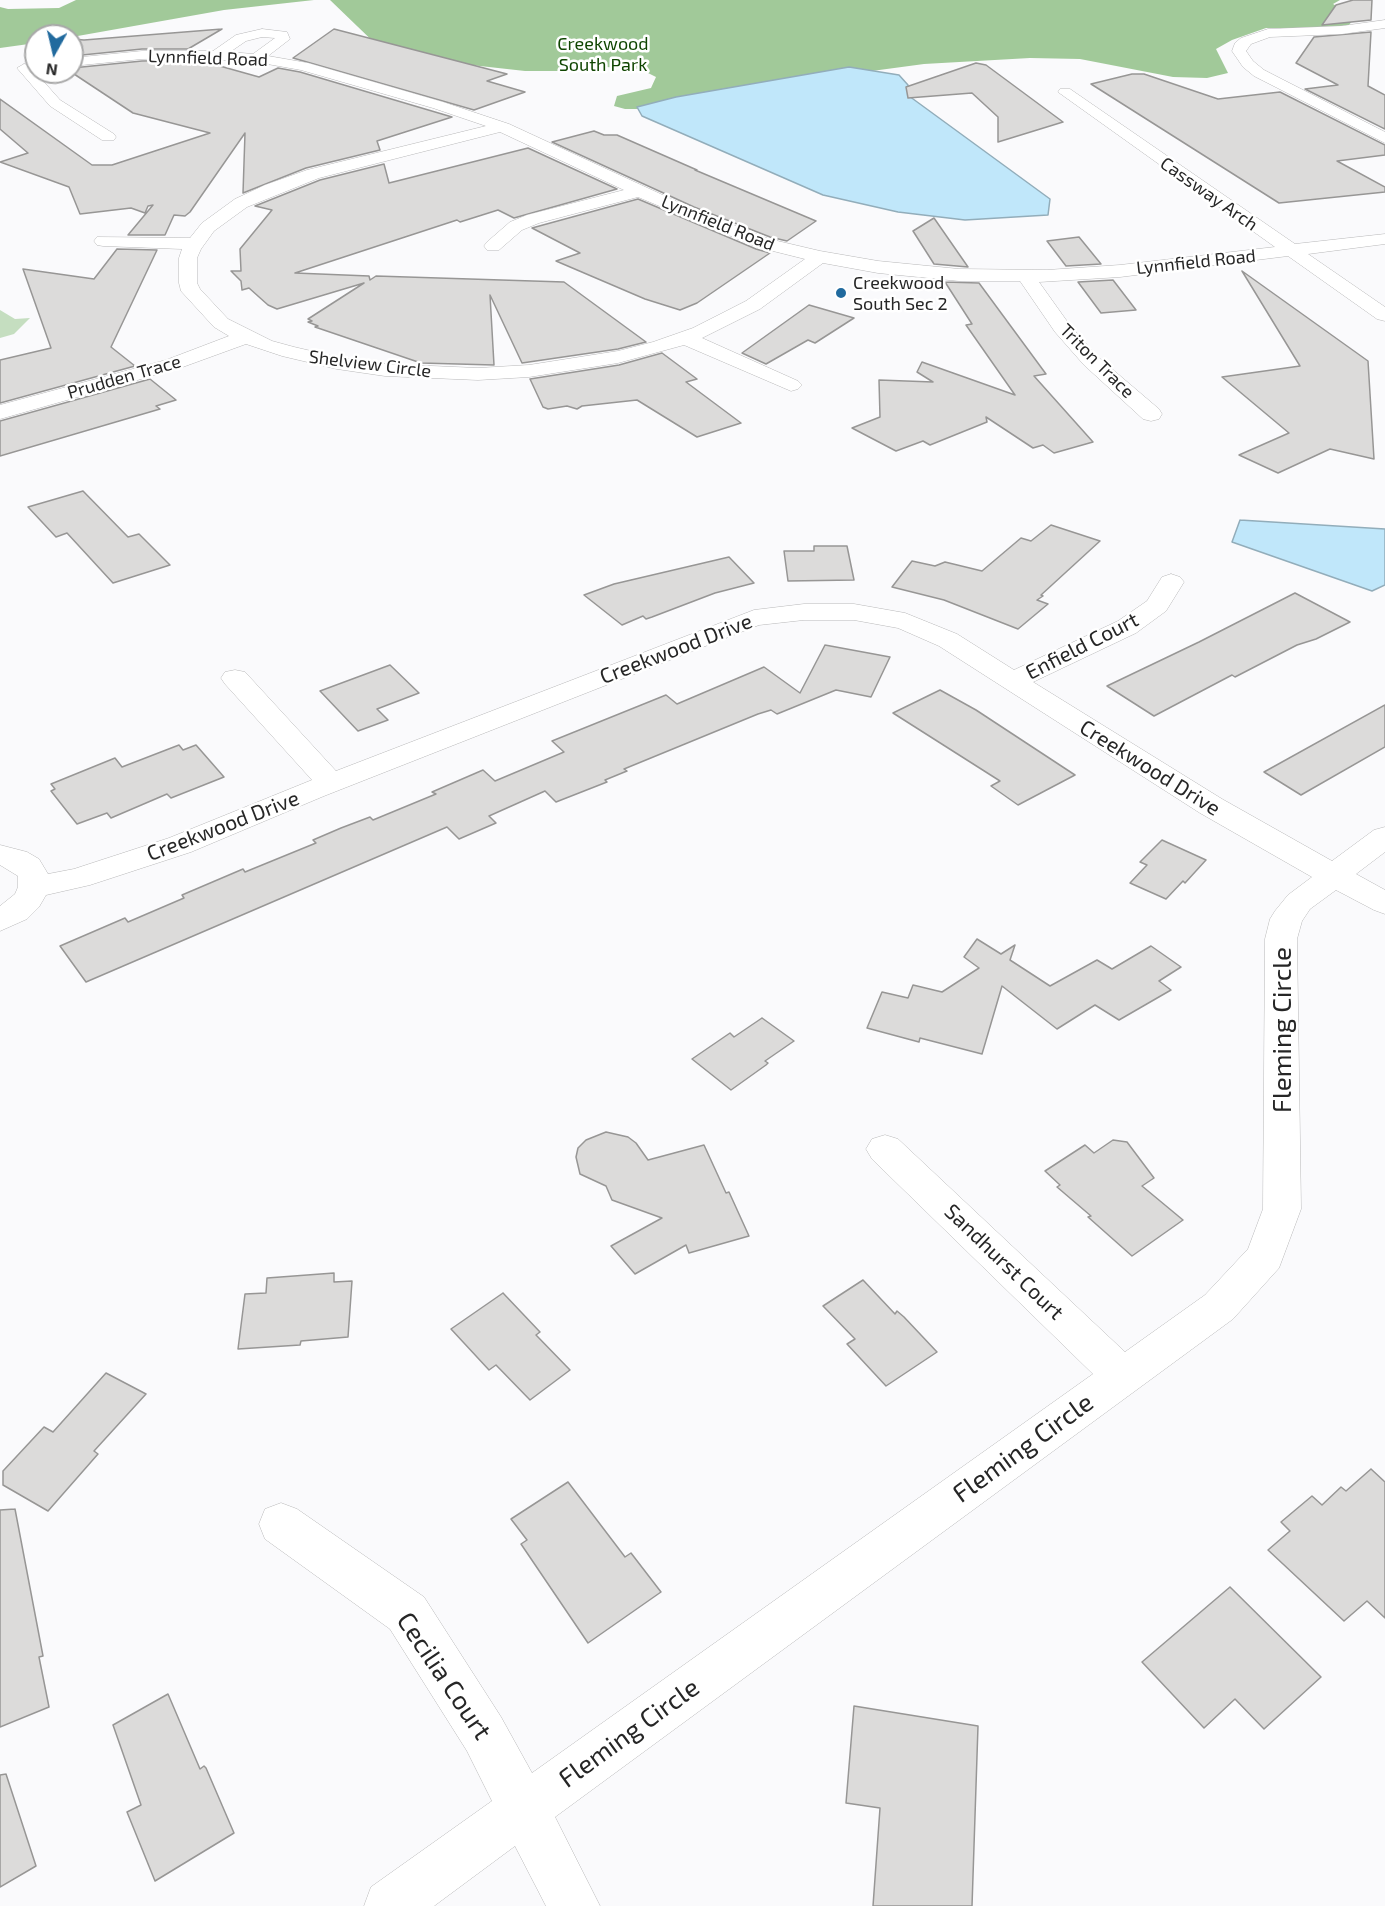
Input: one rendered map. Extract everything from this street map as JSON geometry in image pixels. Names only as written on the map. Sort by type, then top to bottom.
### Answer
[{"type":"street","points":[[1385,24],[1349,29],[1268,33],[1246,41],[1240,45],[1239,51],[1248,64],[1259,73],[1385,138]]},
{"type":"street","points":[[1349,29],[1381,39]]},
{"type":"street","points":[[217,55],[241,38],[262,33],[282,35],[283,39],[256,58]]},
{"type":"street","name":"Lynnfield Road","points":[[84,61],[153,54],[217,55],[256,58],[319,71],[438,105],[503,127],[727,230],[763,243],[820,257],[920,273],[1026,276],[1119,271],[1385,239]]},
{"type":"street","points":[[8,70],[24,68]]},
{"type":"street","points":[[42,84],[55,103],[108,137]]},
{"type":"street","name":"Cassway Arch","points":[[1065,92],[1384,315]]},
{"type":"street","name":"Shelview Circle","points":[[503,127],[312,174],[271,189],[228,212],[208,227],[188,258],[188,283],[191,291],[221,323],[246,337],[288,352],[337,363],[386,370],[478,374],[575,365],[660,347],[720,324],[753,305],[820,257]]},
{"type":"street","points":[[492,246],[516,226],[533,219],[641,191]]},
{"type":"street","points":[[103,241],[195,244]]},
{"type":"street","name":"Triton Trace","points":[[1026,276],[1062,328],[1091,361],[1151,414]]},
{"type":"street","name":"Prudden Trace","points":[[0,412],[173,364],[246,337]]},
{"type":"street","points":[[685,338],[791,385]]},
{"type":"street","name":"Enfield Court","points":[[1013,681],[1127,627],[1157,606],[1172,582]]},
{"type":"street","name":"Creekwood Drive","points":[[34,888],[79,878],[180,845],[331,783],[754,618],[804,612],[854,612],[905,621],[948,640],[1210,806],[1385,903]]},
{"type":"street","points":[[235,678],[331,783]]},
{"type":"street","name":"Fleming Circle","points":[[390,1906],[1219,1307],[1265,1257],[1282,1209],[1281,939],[1286,919],[1299,902],[1385,837]]},
{"type":"street","points":[[0,855],[16,859],[28,866],[34,876],[34,888],[22,905],[0,920]]},
{"type":"street","name":"Sandhurst Court","points":[[885,1149],[1123,1376]]},
{"type":"street","name":"Cecilia Court","points":[[281,1524],[407,1613],[484,1734],[574,1906]]},
{"type":"green space","points":[[76,0],[314,0],[224,10],[84,35],[84,24],[24,24],[24,45],[0,48],[0,7],[8,9],[59,8]]},
{"type":"green space","name":"Creekwood South Park","points":[[330,0],[1340,0],[1333,4],[1355,17],[1349,25],[1323,28],[1266,28],[1232,40],[1216,49],[1228,73],[1207,78],[1173,77],[1080,59],[1030,58],[924,64],[760,86],[647,109],[625,109],[614,106],[617,96],[651,88],[656,77],[640,69],[606,67],[525,71],[435,61],[384,52]]},
{"type":"green space","points":[[0,310],[15,319],[30,318],[14,334],[0,338]]},
{"type":"water","points":[[849,67],[899,75],[908,85],[909,96],[1050,199],[1048,215],[965,220],[898,212],[823,195],[642,116],[637,107],[676,97]]},
{"type":"water","points":[[1240,520],[1385,529],[1385,585],[1372,591],[1232,542]]},
{"type":"building","points":[[1353,0],[1372,0],[1371,20],[1322,25],[1336,5]]},
{"type":"building","points":[[222,29],[188,49],[142,49],[84,55],[84,40]]},
{"type":"building","points":[[334,29],[507,74],[487,81],[525,92],[474,110],[293,58]]},
{"type":"building","points":[[1371,32],[1368,86],[1385,95],[1385,129],[1305,89],[1338,85],[1296,63],[1314,37]]},
{"type":"building","points":[[142,61],[202,61],[259,77],[278,68],[300,72],[452,117],[377,141],[380,150],[306,168],[243,193],[245,133],[190,212],[185,216],[174,215],[165,235],[128,235],[153,205],[148,206],[145,213],[131,208],[80,214],[69,187],[0,162],[28,153],[0,129],[0,99],[92,165],[112,165],[210,133],[133,113],[84,81],[84,67]]},
{"type":"building","points":[[976,63],[986,65],[1063,122],[998,142],[998,117],[972,93],[908,98],[906,87]]},
{"type":"building","points":[[1132,74],[1144,74],[1218,99],[1280,92],[1385,145],[1385,155],[1337,161],[1385,187],[1385,192],[1279,203],[1091,84]]},
{"type":"building","points":[[594,131],[604,135],[617,135],[816,221],[787,241],[770,237],[694,207],[552,142]]},
{"type":"building","points":[[528,148],[617,189],[514,218],[498,210],[460,222],[457,220],[295,273],[369,276],[370,280],[376,276],[564,282],[646,342],[618,349],[522,363],[490,295],[494,365],[421,363],[315,327],[318,326],[308,322],[312,321],[308,319],[364,283],[277,309],[268,305],[249,288],[242,290],[241,281],[231,271],[241,271],[240,249],[272,210],[255,206],[320,180],[384,164],[389,183]]},
{"type":"building","points":[[638,199],[770,253],[697,303],[680,310],[645,299],[556,261],[580,253],[532,228]]},
{"type":"building","points":[[934,218],[968,267],[934,264],[913,231]]},
{"type":"building","points":[[1079,237],[1101,264],[1066,266],[1047,241]]},
{"type":"building","points":[[117,249],[157,250],[111,347],[135,366],[0,403],[0,360],[51,348],[23,269],[94,279]]},
{"type":"building","points":[[1242,271],[1368,361],[1374,459],[1330,449],[1278,473],[1239,455],[1289,433],[1222,377],[1300,366]]},
{"type":"building","points":[[1113,280],[1136,310],[1101,313],[1078,282]]},
{"type":"building","points":[[945,282],[979,283],[1046,374],[1034,376],[1093,442],[1054,453],[1043,445],[1033,448],[986,417],[987,422],[930,445],[923,441],[896,451],[852,428],[880,417],[879,380],[933,382],[917,372],[922,362],[1015,395],[966,325],[972,324]]},
{"type":"building","points":[[809,305],[854,318],[815,343],[808,340],[766,364],[742,353]]},
{"type":"building","points":[[662,353],[697,379],[686,382],[741,423],[697,437],[637,400],[582,406],[577,409],[567,406],[548,409],[543,407],[530,379],[619,365]]},
{"type":"building","points":[[150,379],[176,400],[156,406],[160,409],[0,456],[0,421]]},
{"type":"building","points":[[83,491],[128,537],[139,534],[170,565],[113,583],[67,533],[56,537],[28,507]]},
{"type":"building","points":[[1051,525],[1100,541],[1041,595],[1043,596],[1037,600],[1048,604],[1018,629],[944,600],[892,587],[912,561],[935,566],[945,562],[982,571],[1021,538],[1031,541]]},
{"type":"building","points":[[814,546],[847,546],[854,580],[788,581],[784,551],[814,551]]},
{"type":"building","points":[[729,557],[754,583],[715,593],[646,619],[643,616],[622,625],[584,595],[614,584]]},
{"type":"building","points":[[1295,593],[1350,622],[1316,639],[1297,645],[1235,677],[1232,675],[1154,716],[1107,686],[1199,642]]},
{"type":"building","points":[[825,645],[890,657],[871,697],[836,690],[777,714],[771,710],[758,714],[624,769],[627,771],[605,780],[607,782],[556,802],[545,791],[489,816],[496,823],[459,839],[447,827],[86,982],[60,946],[125,918],[128,922],[184,898],[182,895],[243,869],[245,872],[316,843],[313,840],[341,828],[370,817],[373,820],[436,794],[432,792],[483,770],[495,781],[564,752],[552,741],[666,695],[677,704],[764,667],[800,693]]},
{"type":"building","points":[[390,665],[419,693],[377,709],[388,720],[358,731],[320,691]]},
{"type":"building","points":[[940,690],[976,710],[1075,775],[1018,805],[991,786],[1000,781],[893,713]]},
{"type":"building","points":[[1385,705],[1385,747],[1301,795],[1264,772]]},
{"type":"building","points":[[179,745],[183,750],[196,745],[224,777],[171,798],[167,794],[111,818],[107,813],[77,824],[51,791],[55,789],[51,784],[115,758],[122,767]]},
{"type":"building","points":[[1162,840],[1206,860],[1185,883],[1183,881],[1166,899],[1130,883],[1147,865],[1140,862]]},
{"type":"building","points":[[977,939],[1001,954],[1015,945],[1010,960],[1050,986],[1097,960],[1112,969],[1151,946],[1181,967],[1159,981],[1171,990],[1119,1020],[1095,1005],[1057,1029],[1002,986],[982,1054],[920,1038],[919,1042],[867,1028],[882,992],[908,998],[913,985],[942,992],[979,968],[964,957]]},
{"type":"building","points":[[762,1018],[794,1041],[765,1061],[768,1063],[766,1065],[731,1090],[692,1059],[730,1033],[734,1037]]},
{"type":"building","points":[[606,1132],[628,1137],[636,1143],[648,1160],[704,1145],[749,1236],[689,1253],[686,1245],[635,1274],[611,1246],[662,1218],[612,1200],[606,1186],[580,1174],[576,1157],[578,1148],[586,1140]]},
{"type":"building","points":[[1113,1140],[1127,1142],[1154,1178],[1142,1186],[1183,1220],[1132,1256],[1057,1187],[1060,1185],[1045,1171],[1085,1145],[1094,1153]]},
{"type":"building","points":[[334,1273],[334,1282],[352,1281],[348,1337],[301,1341],[300,1345],[238,1349],[245,1294],[266,1293],[267,1278]]},
{"type":"building","points":[[863,1280],[895,1314],[897,1311],[904,1317],[937,1352],[886,1386],[847,1344],[855,1339],[823,1306]]},
{"type":"building","points":[[503,1293],[540,1332],[536,1335],[570,1370],[530,1400],[496,1365],[489,1370],[451,1329]]},
{"type":"building","points":[[106,1373],[146,1394],[94,1451],[98,1454],[48,1511],[3,1485],[3,1471],[44,1427],[53,1432]]},
{"type":"building","points":[[1371,1469],[1385,1482],[1385,1618],[1367,1601],[1344,1621],[1268,1550],[1290,1531],[1281,1522],[1312,1496],[1322,1505],[1341,1487],[1346,1491]]},
{"type":"building","points":[[568,1482],[625,1557],[631,1553],[661,1592],[588,1643],[521,1544],[527,1540],[511,1519]]},
{"type":"building","points":[[15,1509],[43,1656],[39,1657],[49,1707],[0,1727],[0,1510]]},
{"type":"building","points":[[1230,1587],[1321,1677],[1264,1729],[1235,1699],[1204,1728],[1142,1662]]},
{"type":"building","points":[[168,1694],[200,1769],[204,1766],[206,1768],[234,1833],[155,1881],[127,1812],[141,1805],[113,1725]]},
{"type":"building","points":[[854,1706],[978,1726],[972,1906],[873,1906],[880,1808],[846,1803]]},
{"type":"building","points":[[6,1774],[36,1866],[0,1887],[0,1775]]},
{"type":"place","name":"Creekwood South Sec 2","points":[[841,293]]}]
